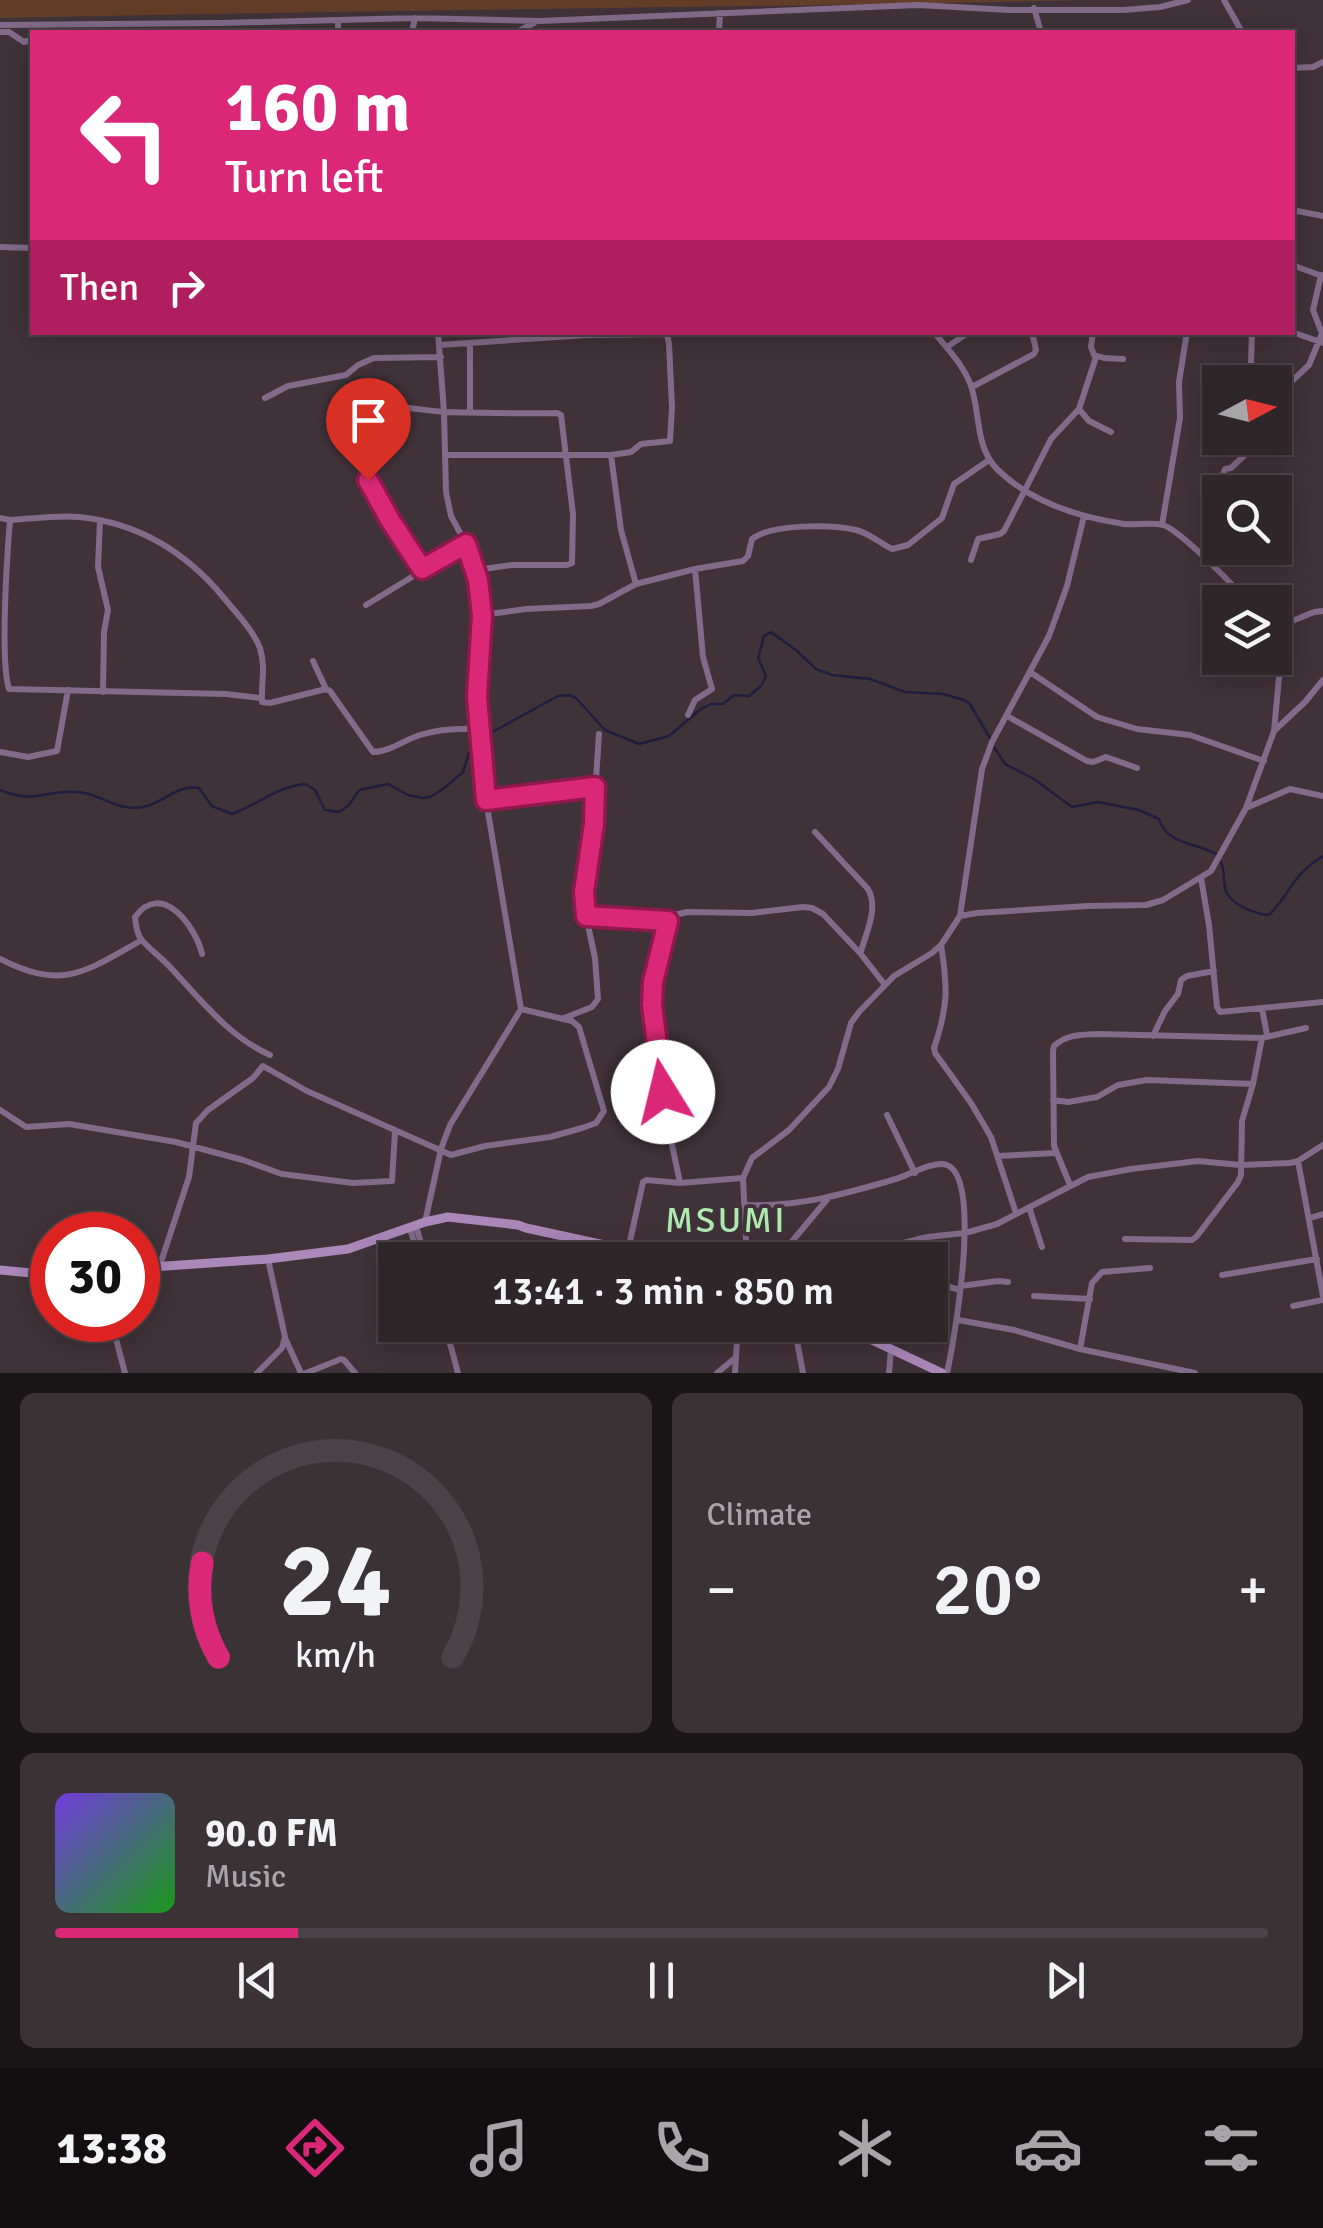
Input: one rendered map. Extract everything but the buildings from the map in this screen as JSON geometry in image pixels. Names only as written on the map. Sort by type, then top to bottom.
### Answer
[{"type":"street","points":[[0,28],[415,18],[540,20],[918,6],[1124,10],[1188,0]]},
{"type":"street","points":[[1224,0],[1241,30]]},
{"type":"street","points":[[1034,8],[1040,30]]},
{"type":"street","points":[[719,30],[720,13]]},
{"type":"street","points":[[412,30],[415,18]]},
{"type":"street","points":[[338,20],[338,30]]},
{"type":"street","points":[[521,30],[540,20]]},
{"type":"street","points":[[50,30],[59,25]]},
{"type":"street","points":[[0,28],[24,42],[30,40]]},
{"type":"street","points":[[1295,68],[1323,62]]},
{"type":"street","points":[[1295,211],[1323,216]]},
{"type":"street","points":[[0,247],[30,248]]},
{"type":"street","points":[[1292,382],[1306,369],[1322,337],[1313,310],[1322,276],[1295,266]]},
{"type":"street","points":[[1295,332],[1322,337]]},
{"type":"street","points":[[419,1242],[417,1225],[450,1126],[521,1009],[481,756],[477,697],[482,615],[476,570],[448,506],[438,335]]},
{"type":"street","points":[[439,345],[587,335]]},
{"type":"street","points":[[445,455],[611,454],[671,440],[667,335]]},
{"type":"street","points":[[936,335],[972,387],[980,440],[989,460],[1006,476],[1046,502],[1084,516],[1162,525],[1232,585]]},
{"type":"street","points":[[947,348],[965,335]]},
{"type":"street","points":[[972,387],[1034,354],[1033,335]]},
{"type":"street","points":[[1093,335],[1092,352],[1096,357],[1123,359]]},
{"type":"street","points":[[1162,525],[1180,418],[1179,382],[1187,335]]},
{"type":"street","points":[[1252,335],[1252,365]]},
{"type":"street","points":[[470,343],[470,412]]},
{"type":"street","points":[[265,398],[288,386],[346,374],[374,358],[441,357]]},
{"type":"street","points":[[971,560],[978,539],[1003,533],[1052,440],[1079,409],[1096,357]]},
{"type":"street","points":[[422,569],[376,493],[344,433],[341,419],[349,411],[369,407],[561,415],[572,514],[572,562],[476,570]]},
{"type":"street","points":[[1079,409],[1089,421],[1111,432]]},
{"type":"street","points":[[611,454],[621,530],[636,584]]},
{"type":"street","points":[[1223,475],[1225,468],[1231,468],[1245,455]]},
{"type":"street","points":[[482,615],[599,604],[636,584],[743,561],[754,536],[795,528],[840,527],[864,533],[892,549],[908,545],[942,518],[954,484],[989,460]]},
{"type":"street","points":[[960,916],[982,769],[992,742],[1049,636],[1067,586],[1084,516]]},
{"type":"street","points":[[0,518],[78,517],[133,528],[153,538],[185,558],[215,587],[255,638],[264,669],[261,698],[265,704],[326,689]]},
{"type":"street","points":[[10,520],[4,689],[261,698]]},
{"type":"street","points":[[100,520],[98,567],[108,610],[103,692]]},
{"type":"street","points":[[366,606],[466,544]]},
{"type":"street","points":[[688,715],[695,700],[712,689],[702,657],[695,569]]},
{"type":"street","points":[[1292,621],[1323,612]]},
{"type":"street","points":[[313,661],[326,689],[373,752],[382,752],[421,734],[458,728],[479,730]]},
{"type":"street","points":[[1030,672],[1097,717],[1137,729],[1190,735],[1264,760]]},
{"type":"street","points":[[746,1242],[743,1178],[752,1158],[789,1130],[829,1088],[859,1012],[894,976],[932,953],[956,919],[977,913],[1146,905],[1163,900],[1211,871],[1246,808],[1274,732],[1279,675]]},
{"type":"street","points":[[1274,732],[1323,680]]},
{"type":"street","points":[[0,752],[28,757],[56,751],[68,690]]},
{"type":"street","points":[[1007,716],[1086,761],[1106,756],[1137,768]]},
{"type":"street","points":[[563,1019],[592,1007],[598,998],[584,892],[594,824],[598,734]]},
{"type":"street","points":[[486,800],[595,787]]},
{"type":"street","points":[[1246,808],[1290,788],[1323,796]]},
{"type":"street","points":[[814,832],[873,897],[860,953]]},
{"type":"street","points":[[1201,878],[1220,1012],[1323,1002]]},
{"type":"street","points":[[202,954],[190,924],[170,906],[156,903],[141,908],[135,917],[142,940],[225,1025],[270,1055]]},
{"type":"street","points":[[586,916],[668,921],[686,912],[752,913],[812,908],[823,914],[860,953],[885,985]]},
{"type":"street","points":[[668,921],[653,982],[652,1005],[680,1184]]},
{"type":"street","points":[[0,959],[44,976],[70,975],[142,940]]},
{"type":"street","points":[[941,944],[947,989],[935,1053],[990,1137],[1016,1213]]},
{"type":"street","points":[[1153,1036],[1183,978],[1214,972]]},
{"type":"street","points":[[1125,1238],[1192,1240],[1238,1182],[1242,1121],[1265,1037],[1262,1008]]},
{"type":"street","points":[[521,1009],[572,1021],[583,1034],[604,1111],[596,1123],[550,1137],[451,1155],[263,1066],[196,1123],[189,1177],[160,1266],[348,1249],[448,1217],[518,1224],[591,1242]]},
{"type":"street","points":[[1070,1185],[1053,1138],[1054,1046],[1061,1039],[1098,1034],[1265,1037],[1306,1028]]},
{"type":"street","points":[[1053,1100],[1098,1097],[1118,1085],[1148,1080],[1254,1084]]},
{"type":"street","points":[[0,1110],[26,1127],[69,1124],[194,1147],[282,1174],[353,1184],[393,1179],[395,1131]]},
{"type":"street","points":[[887,1116],[914,1173]]},
{"type":"street","points":[[905,1242],[996,1224],[1088,1177],[1198,1161],[1241,1165],[1298,1161],[1323,1146]]},
{"type":"street","points":[[998,1156],[1056,1154]]},
{"type":"street","points":[[1292,1306],[1323,1298],[1298,1161]]},
{"type":"street","points":[[745,1204],[790,1205],[914,1173],[934,1164],[951,1166],[962,1195],[965,1233],[958,1320],[944,1373],[876,1342]]},
{"type":"street","points":[[630,1242],[642,1182],[680,1184],[743,1178]]},
{"type":"street","points":[[791,1242],[829,1196]]},
{"type":"street","points":[[1029,1206],[1042,1247]]},
{"type":"street","points":[[1310,1218],[1323,1214]]},
{"type":"street","points":[[268,1259],[284,1337],[304,1373],[340,1359],[355,1373]]},
{"type":"street","points":[[1222,1275],[1317,1259]]},
{"type":"street","points":[[1080,1349],[1092,1282],[1102,1272],[1150,1268]]},
{"type":"street","points":[[0,1270],[30,1272]]},
{"type":"street","points":[[948,1286],[1008,1282]]},
{"type":"street","points":[[1034,1296],[1090,1300]]},
{"type":"street","points":[[958,1320],[1195,1373]]},
{"type":"street","points":[[257,1373],[282,1348],[284,1337]]},
{"type":"street","points":[[117,1342],[125,1373]]},
{"type":"street","points":[[450,1342],[458,1373]]},
{"type":"street","points":[[735,1373],[737,1342]]},
{"type":"street","points":[[797,1342],[802,1373]]},
{"type":"street","points":[[889,1373],[891,1349]]},
{"type":"street","points":[[717,1373],[736,1358]]},
{"type":"shaded area","points":[[0,0],[1086,0],[0,18]]},
{"type":"waterway","points":[[485,736],[558,696],[569,695],[605,730],[639,744],[669,736],[701,709],[723,704],[734,695],[749,696],[761,686],[766,676],[758,658],[764,636],[771,632],[816,669],[832,675],[870,679],[905,692],[943,694],[964,700],[991,740]]},
{"type":"waterway","points":[[0,790],[22,796],[78,792],[137,808],[185,789],[199,788],[212,806],[232,814],[277,792],[305,784],[315,790],[325,810],[339,812],[359,790],[388,784],[408,795],[430,797],[463,772],[478,741]]},
{"type":"waterway","points":[[994,747],[1005,764],[1034,779],[1072,807],[1098,802],[1139,810],[1159,819],[1168,834],[1216,854]]},
{"type":"waterway","points":[[1221,862],[1231,899],[1269,915],[1298,877],[1323,856]]},
{"type":"district","name":"MSUMI","points":[[726,1220]]},
{"type":"route","points":[[368,480],[422,569],[466,544],[472,557],[482,615],[477,697],[486,800],[595,787],[584,892],[586,916],[668,921],[653,982],[652,1005],[663,1092]]}]
